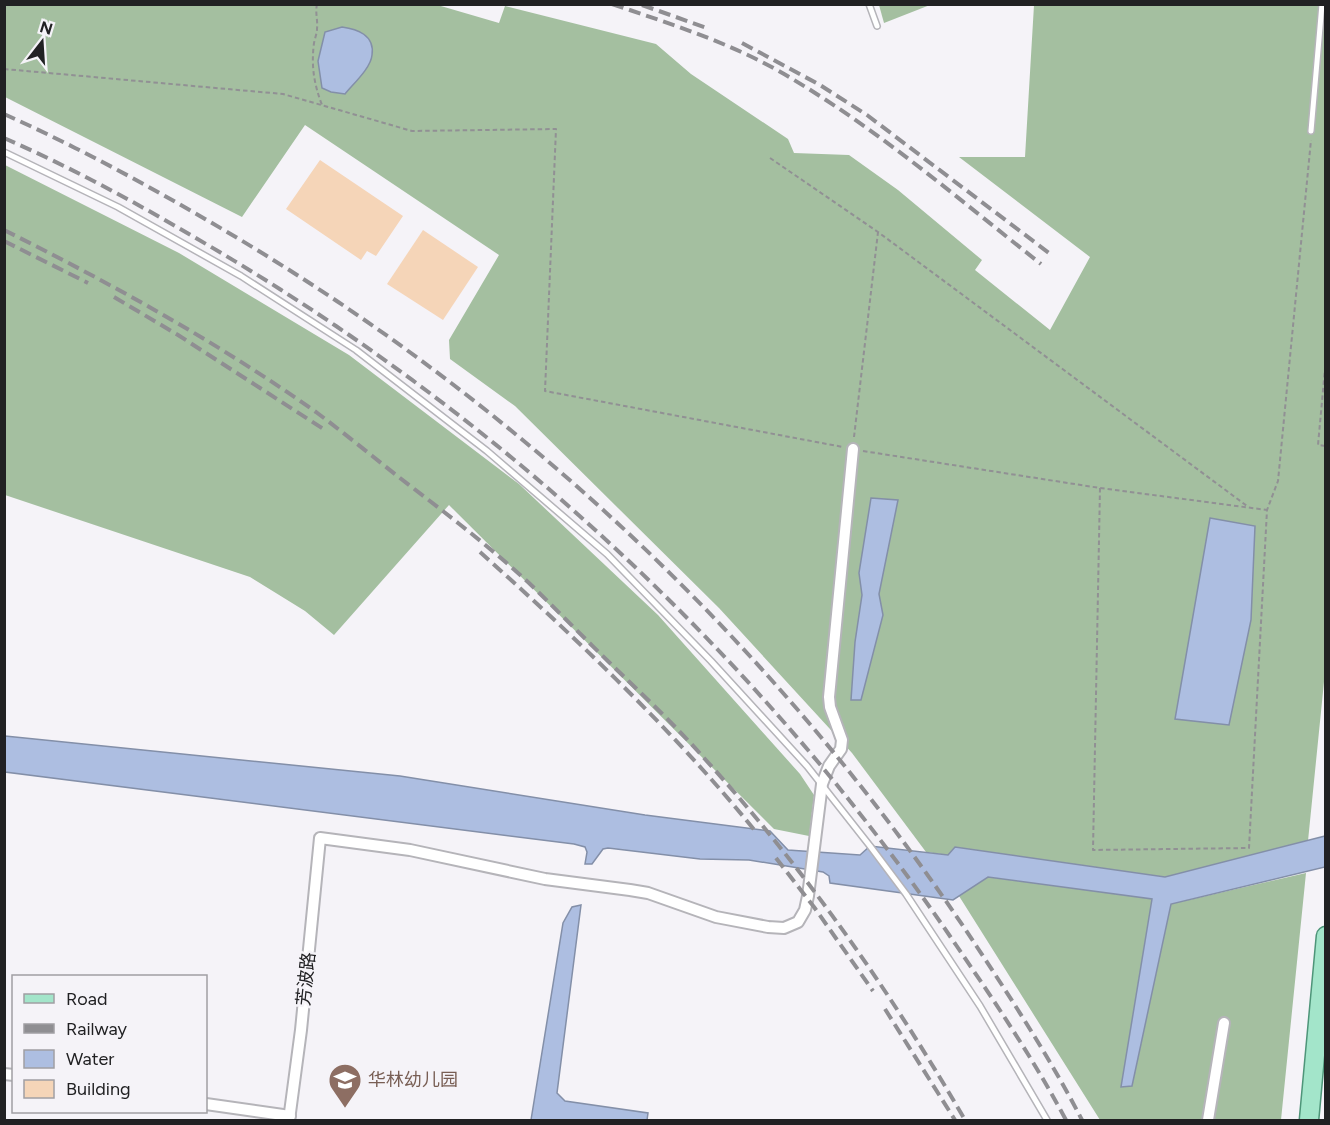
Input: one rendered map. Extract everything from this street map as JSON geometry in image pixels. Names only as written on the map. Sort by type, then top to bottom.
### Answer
[{"type":"main road","points":[[1310,1120],[1326,936]]},
{"type":"street","points":[[822,784],[829,766],[841,749],[842,740],[830,707],[829,697],[853,449]]},
{"type":"street","name":"芳波路","points":[[289,1118],[303,1009],[320,838],[410,850],[545,879],[648,893],[716,917],[775,928],[791,926],[802,916],[808,896],[822,784]]},
{"type":"street","points":[[1208,1120],[1224,1023]]},
{"type":"street","points":[[207,1104],[289,1118]]},
{"type":"lane","points":[[869,4],[878,26]]},
{"type":"lane","points":[[1311,131],[1322,4]]},
{"type":"lane","points":[[4,152],[118,207],[241,276],[356,350],[487,450],[607,554],[711,661],[822,784],[906,894],[980,1006],[1047,1120]]},
{"type":"path","points":[[316,4],[315,14],[318,27],[312,64],[314,85],[322,105]]},
{"type":"path","points":[[4,69],[283,94],[412,131],[556,129],[545,391],[853,449],[1100,488],[1267,510]]},
{"type":"path","points":[[1100,488],[1093,850],[1250,848],[1267,510],[1278,481],[1311,131]]},
{"type":"path","points":[[770,158],[878,232],[1249,507]]},
{"type":"path","points":[[853,449],[878,232]]},
{"type":"path","points":[[1326,358],[1317,445],[1326,446]]},
{"type":"green space","points":[[434,4],[499,23],[505,6],[656,44],[691,74],[788,139],[794,153],[849,155],[898,190],[982,260],[975,270],[1050,330],[1090,257],[959,157],[1025,157],[1034,5],[1325,5],[1326,662],[1308,841],[1165,877],[955,847],[948,855],[926,852],[852,753],[719,608],[515,406],[450,359],[449,340],[499,255],[305,125],[242,217],[5,97],[4,5]]},
{"type":"green space","points":[[879,4],[930,5],[884,23]]},
{"type":"green space","points":[[5,165],[179,253],[349,355],[519,484],[658,615],[800,774],[814,795],[809,836],[774,829],[449,505],[334,635],[305,611],[250,577],[5,495]]},
{"type":"green space","points":[[1306,873],[1281,1120],[1100,1120],[959,896],[988,877],[1152,899],[1121,1087],[1132,1086],[1171,904]]},
{"type":"water","points":[[342,27],[364,34],[371,42],[372,48],[371,60],[345,94],[322,88],[318,61],[325,32]]},
{"type":"water","points":[[871,498],[898,500],[879,594],[883,615],[861,700],[851,700],[855,642],[862,595],[859,573]]},
{"type":"water","points":[[1210,518],[1255,526],[1251,620],[1229,725],[1175,719]]},
{"type":"water","points":[[5,736],[400,776],[645,815],[770,831],[788,850],[860,855],[870,846],[948,855],[955,847],[1165,877],[1325,836],[1325,867],[1171,904],[1132,1086],[1121,1087],[1152,899],[988,877],[953,900],[830,883],[829,876],[823,872],[749,860],[700,859],[608,848],[603,849],[592,864],[585,864],[587,852],[585,847],[574,844],[5,772]]},
{"type":"water","points":[[581,905],[557,1093],[565,1101],[648,1113],[647,1120],[531,1120],[563,923],[572,907]]},
{"type":"building","points":[[320,160],[403,216],[376,256],[367,251],[361,260],[286,209]]},
{"type":"building","points":[[423,230],[478,267],[443,320],[387,284]]},
{"type":"railway","points":[[612,4],[737,50],[812,91],[880,137],[1041,264]]},
{"type":"railway","points":[[642,5],[707,28]]},
{"type":"railway","points":[[742,43],[820,85],[867,115],[1049,253]]},
{"type":"railway","points":[[4,114],[156,191],[319,289],[428,366],[533,449],[633,538],[728,632],[817,732],[900,837],[1005,989],[1082,1120]]},
{"type":"railway","points":[[4,138],[148,210],[306,306],[413,381],[517,462],[615,548],[709,640],[797,737],[879,839],[1000,1010],[1066,1120]]},
{"type":"railway","points":[[4,230],[163,315],[279,386],[316,412],[449,516],[529,583],[682,735],[777,843],[876,978],[965,1120]]},
{"type":"railway","points":[[4,241],[88,283]]},
{"type":"railway","points":[[114,297],[178,335],[325,430]]},
{"type":"railway","points":[[480,552],[624,687],[692,758],[756,832]]},
{"type":"railway","points":[[776,858],[814,907],[873,991]]},
{"type":"railway","points":[[885,1009],[955,1120]]},
{"type":"place","name":"华林幼儿园","points":[[345,1109]]}]
